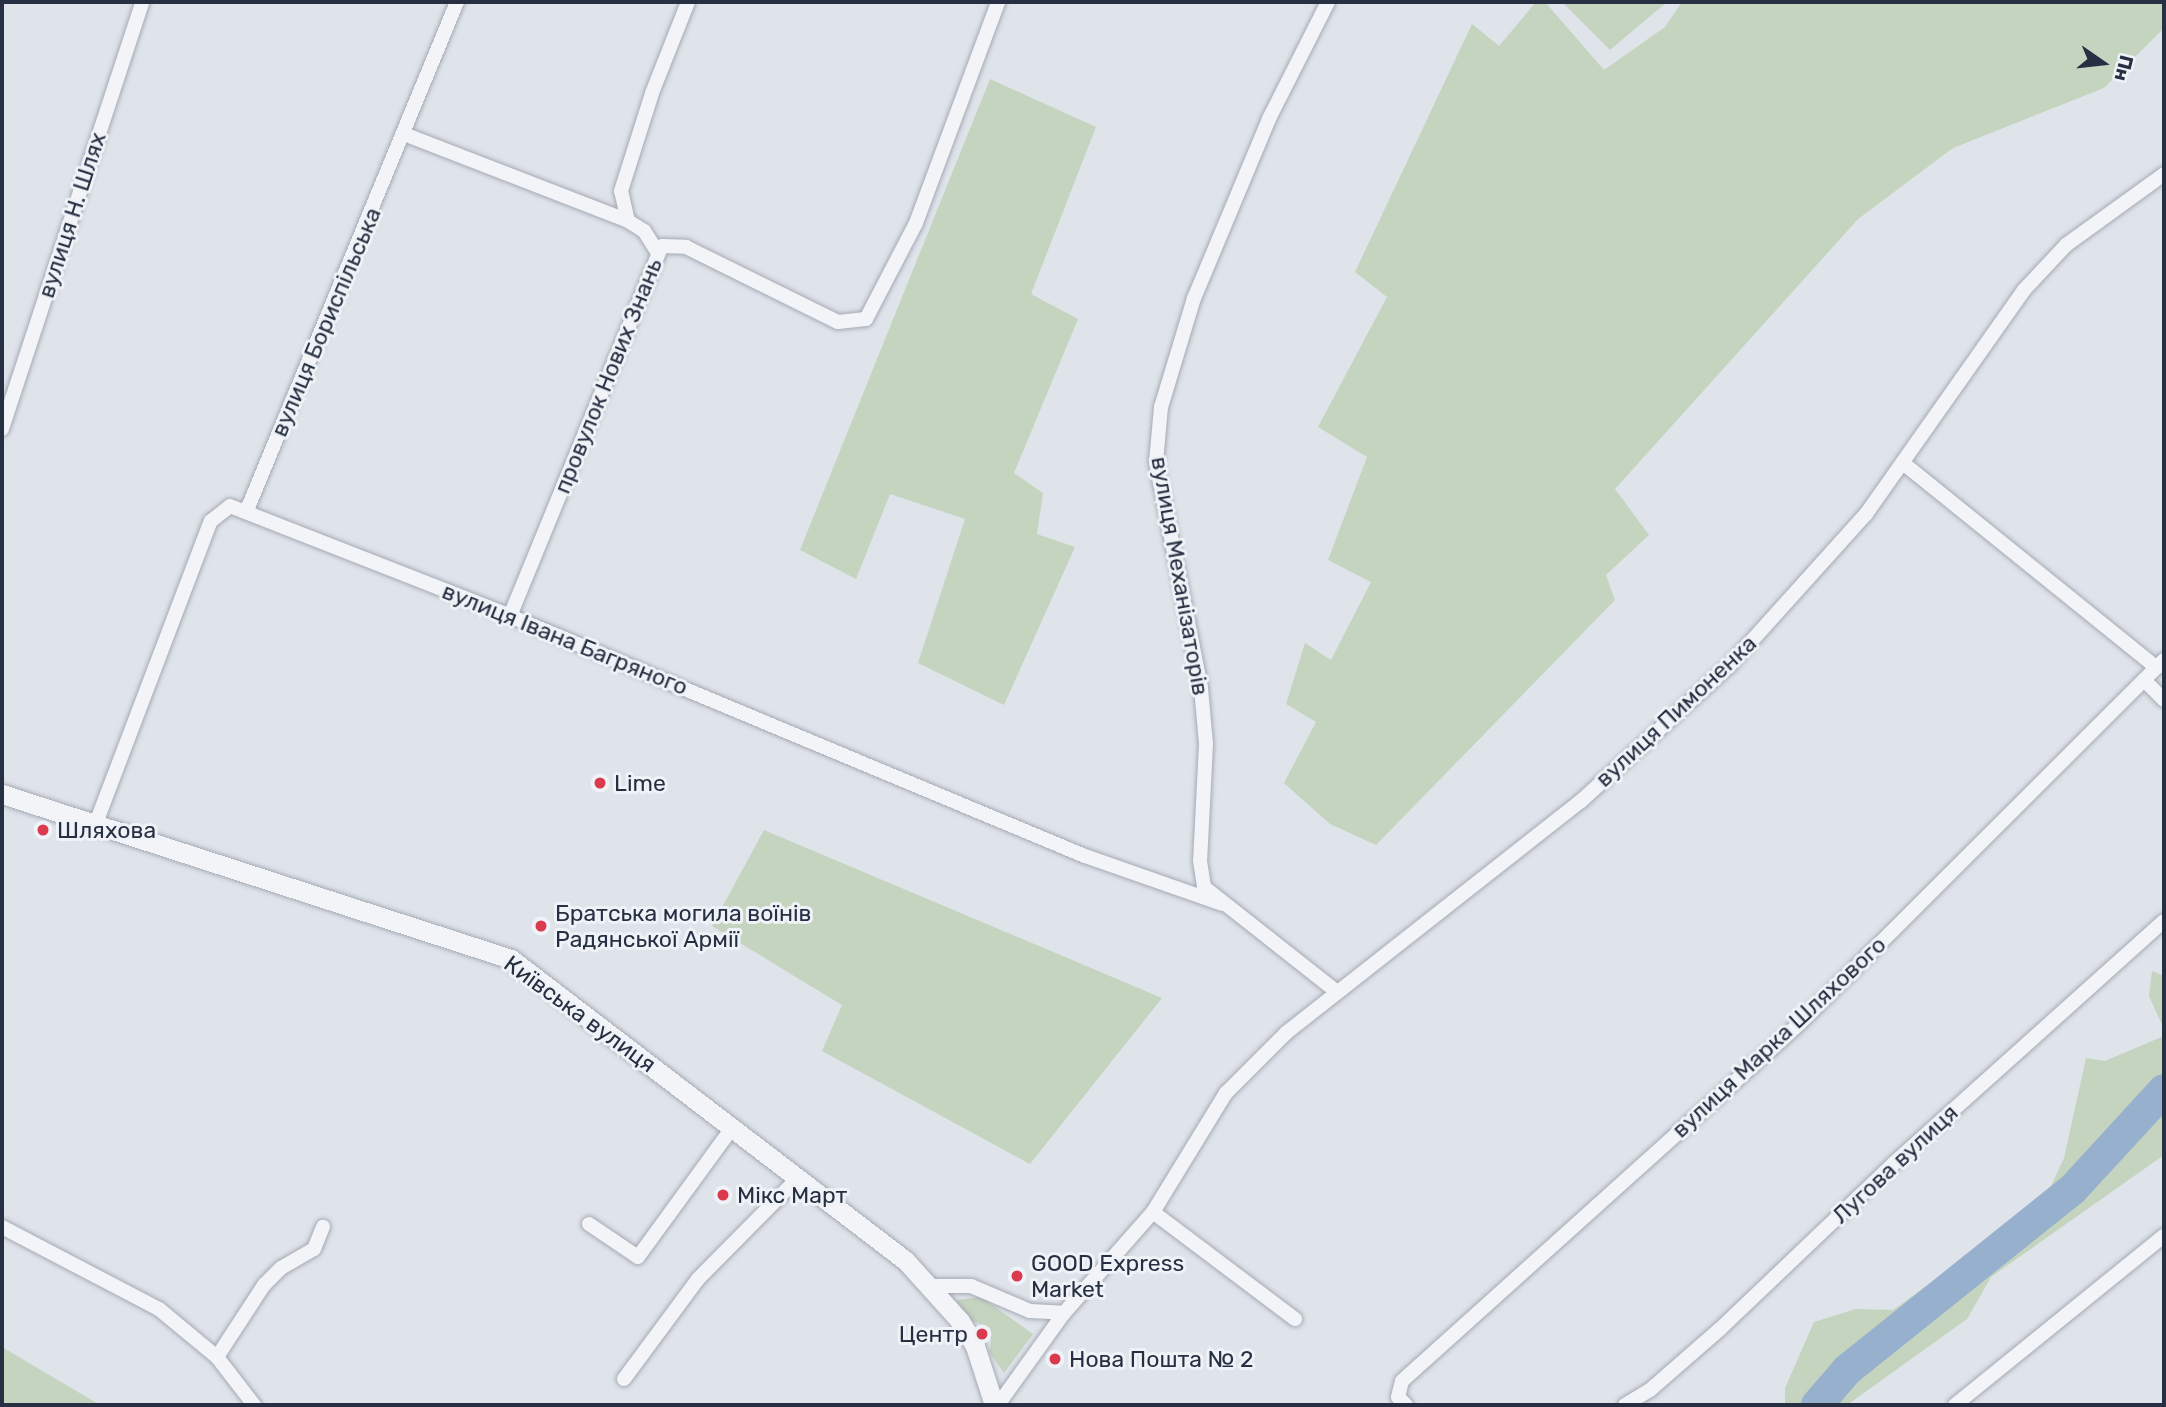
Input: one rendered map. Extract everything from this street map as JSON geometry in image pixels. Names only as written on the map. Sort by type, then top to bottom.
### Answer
[{"type":"street","name":"вулиця Н. Шлях","points":[[2,429],[142,2]]},
{"type":"street","name":"вулиця Бориспільська","points":[[247,510],[457,2]]},
{"type":"street","points":[[628,221],[621,191],[652,93],[688,2]]},
{"type":"street","name":"провулок Нових Знань","points":[[510,616],[658,253],[671,244],[686,247],[838,322],[866,319],[916,223],[976,68],[998,2]]},
{"type":"street","name":"вулиця Механізаторів","points":[[1328,2],[1269,119],[1194,298],[1161,407],[1156,462],[1204,716],[1200,861],[1204,887],[1222,904],[1337,992]]},
{"type":"street","points":[[404,134],[628,221],[644,231],[658,253]]},
{"type":"street","name":"вулиця Пимоненка","points":[[996,1405],[1064,1313],[1153,1213],[1226,1093],[1286,1033],[1581,801],[1729,666],[1866,514],[2024,290],[2066,245],[2164,174]]},
{"type":"street","points":[[1903,463],[2161,664]]},
{"type":"street","points":[[96,822],[211,521],[230,506],[247,510]]},
{"type":"street","name":"вулиця Івана Багряного","points":[[247,510],[510,616],[1085,856],[1222,904]]},
{"type":"street","name":"вулиця Марка Шляхового","points":[[1406,1405],[1398,1397],[1402,1381],[1800,1023],[2161,664]]},
{"type":"street","points":[[2144,680],[2164,700]]},
{"type":"street","name":"Київська вулиця","points":[[2,794],[96,822],[510,958],[799,1177],[932,1286],[975,1346],[996,1405]]},
{"type":"street","points":[[1181,889],[1195,883],[1200,861]]},
{"type":"street","name":"Лугова вулиця","points":[[1625,1405],[1650,1390],[1720,1329],[1893,1164],[2164,921]]},
{"type":"street","points":[[589,1224],[638,1257],[733,1128]]},
{"type":"street","points":[[624,1380],[698,1279],[799,1177]]},
{"type":"street","points":[[1153,1213],[1295,1319]]},
{"type":"street","points":[[2,1227],[159,1309],[217,1357],[254,1405]]},
{"type":"street","points":[[217,1357],[264,1284],[314,1249],[323,1227]]},
{"type":"street","points":[[1955,1405],[2164,1236]]},
{"type":"street","points":[[932,1286],[971,1286],[1030,1311],[1064,1313]]},
{"type":"green space","points":[[1536,2],[1545,2],[1604,70],[1665,27],[1682,2],[2164,2],[2164,28],[2104,88],[1953,148],[1858,219],[1615,489],[1649,535],[1606,575],[1615,600],[1376,845],[1330,824],[1284,783],[1316,722],[1286,704],[1305,643],[1331,660],[1371,582],[1328,560],[1367,457],[1318,427],[1387,297],[1355,272],[1472,24],[1499,46]]},
{"type":"green space","points":[[1562,2],[1667,2],[1610,50]]},
{"type":"green space","points":[[990,79],[1096,127],[1031,294],[1078,319],[1014,473],[1043,493],[1037,534],[1075,547],[1004,705],[918,663],[965,519],[890,494],[856,579],[800,550]]},
{"type":"green space","points":[[764,830],[1162,998],[1030,1164],[822,1051],[842,1005],[712,926]]},
{"type":"green space","points":[[2152,971],[2164,976],[2164,1029],[2149,996]]},
{"type":"green space","points":[[2164,1036],[2164,1155],[1991,1277],[1967,1319],[1847,1405],[1785,1405],[1785,1388],[1814,1322],[1856,1309],[1893,1310],[2044,1201],[2064,1158],[2086,1058],[2105,1061]]},
{"type":"green space","points":[[981,1297],[1033,1334],[1004,1373],[989,1352],[991,1340],[979,1323],[968,1321],[956,1300]]},
{"type":"green space","points":[[2,1347],[100,1405],[2,1405]]},
{"type":"waterway","points":[[1817,1405],[1847,1370],[2072,1190],[2164,1090]]},
{"type":"place","name":"Lime","points":[[600,783]]},
{"type":"place","name":"Шляхова","points":[[43,830]]},
{"type":"place","name":"Братська могила воїнів Радянської Армії","points":[[541,926]]},
{"type":"place","name":"Мікс Март","points":[[723,1195]]},
{"type":"place","name":"GOOD Express Market","points":[[1017,1276]]},
{"type":"place","name":"Центр","points":[[982,1334]]},
{"type":"place","name":"Нова Пошта № 2","points":[[1055,1359]]}]
